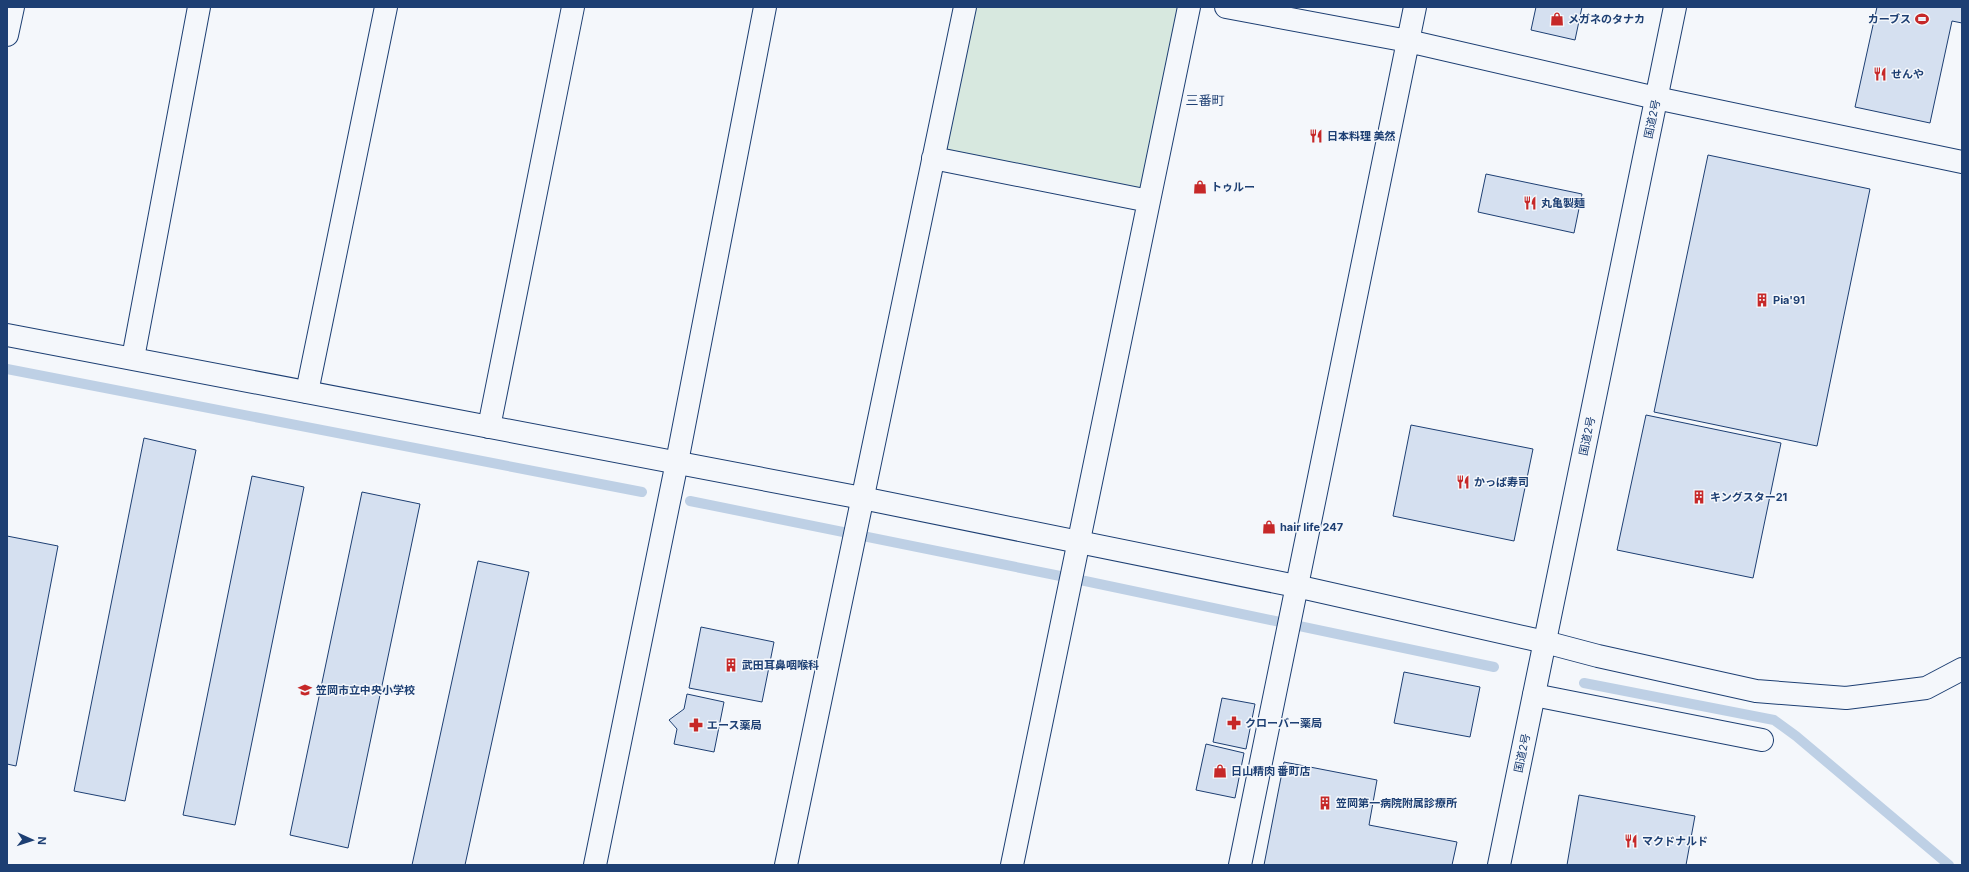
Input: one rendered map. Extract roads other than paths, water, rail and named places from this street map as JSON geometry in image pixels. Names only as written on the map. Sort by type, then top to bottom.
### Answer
[{"type":"main road","points":[[7,35],[13,7]]},
{"type":"main road","points":[[133,358],[199,7]]},
{"type":"main road","points":[[307,392],[386,7]]},
{"type":"main road","points":[[489,427],[573,7]]},
{"type":"main road","points":[[595,865],[677,462],[765,7]]},
{"type":"main road","points":[[786,865],[965,7]]},
{"type":"main road","points":[[1012,865],[1071,579],[1077,543],[1189,7]]},
{"type":"main road","points":[[1226,7],[1408,41],[1656,98],[1962,162]]},
{"type":"main road","points":[[1240,865],[1415,7]]},
{"type":"main road","name":"国道2号","points":[[1499,865],[1656,98],[1676,7]]},
{"type":"main road","points":[[934,158],[1149,202]]},
{"type":"main road","points":[[7,334],[862,498],[1077,543],[1296,586],[1756,691],[1846,698],[1926,688],[1962,669]]},
{"type":"main road","points":[[1534,695],[1762,740]]},
{"type":"waterway","points":[[7,369],[642,492]]},
{"type":"waterway","points":[[690,501],[1085,581],[1494,667]]},
{"type":"waterway","points":[[1584,683],[1774,720],[1796,736],[1949,865]]},
{"type":"place","name":"メガネのタナカ","points":[[1557,19]]},
{"type":"place","name":"カーブス","points":[[1922,19]]},
{"type":"place","name":"せんや","points":[[1880,74]]},
{"type":"place","name":"日本料理 美然","points":[[1316,136]]},
{"type":"place","name":"トゥルー","points":[[1200,187]]},
{"type":"place","name":"丸亀製麺","points":[[1530,203]]},
{"type":"place","name":"Pia'91","points":[[1762,300]]},
{"type":"place","name":"かっぱ寿司","points":[[1463,482]]},
{"type":"place","name":"キングスター21","points":[[1699,497]]},
{"type":"place","name":"hair life 247","points":[[1269,527]]},
{"type":"place","name":"武田耳鼻咽喉科","points":[[731,665]]},
{"type":"place","name":"笠岡市立中央小学校","points":[[305,690]]},
{"type":"place","name":"クローバー薬局","points":[[1234,723]]},
{"type":"place","name":"エース薬局","points":[[696,725]]},
{"type":"place","name":"日山精肉 番町店","points":[[1220,771]]},
{"type":"place","name":"笠岡第一病院附属診療所","points":[[1325,803]]},
{"type":"place","name":"マクドナルド","points":[[1631,841]]},
{"type":"district","name":"三番町","points":[[1205,100]]}]
